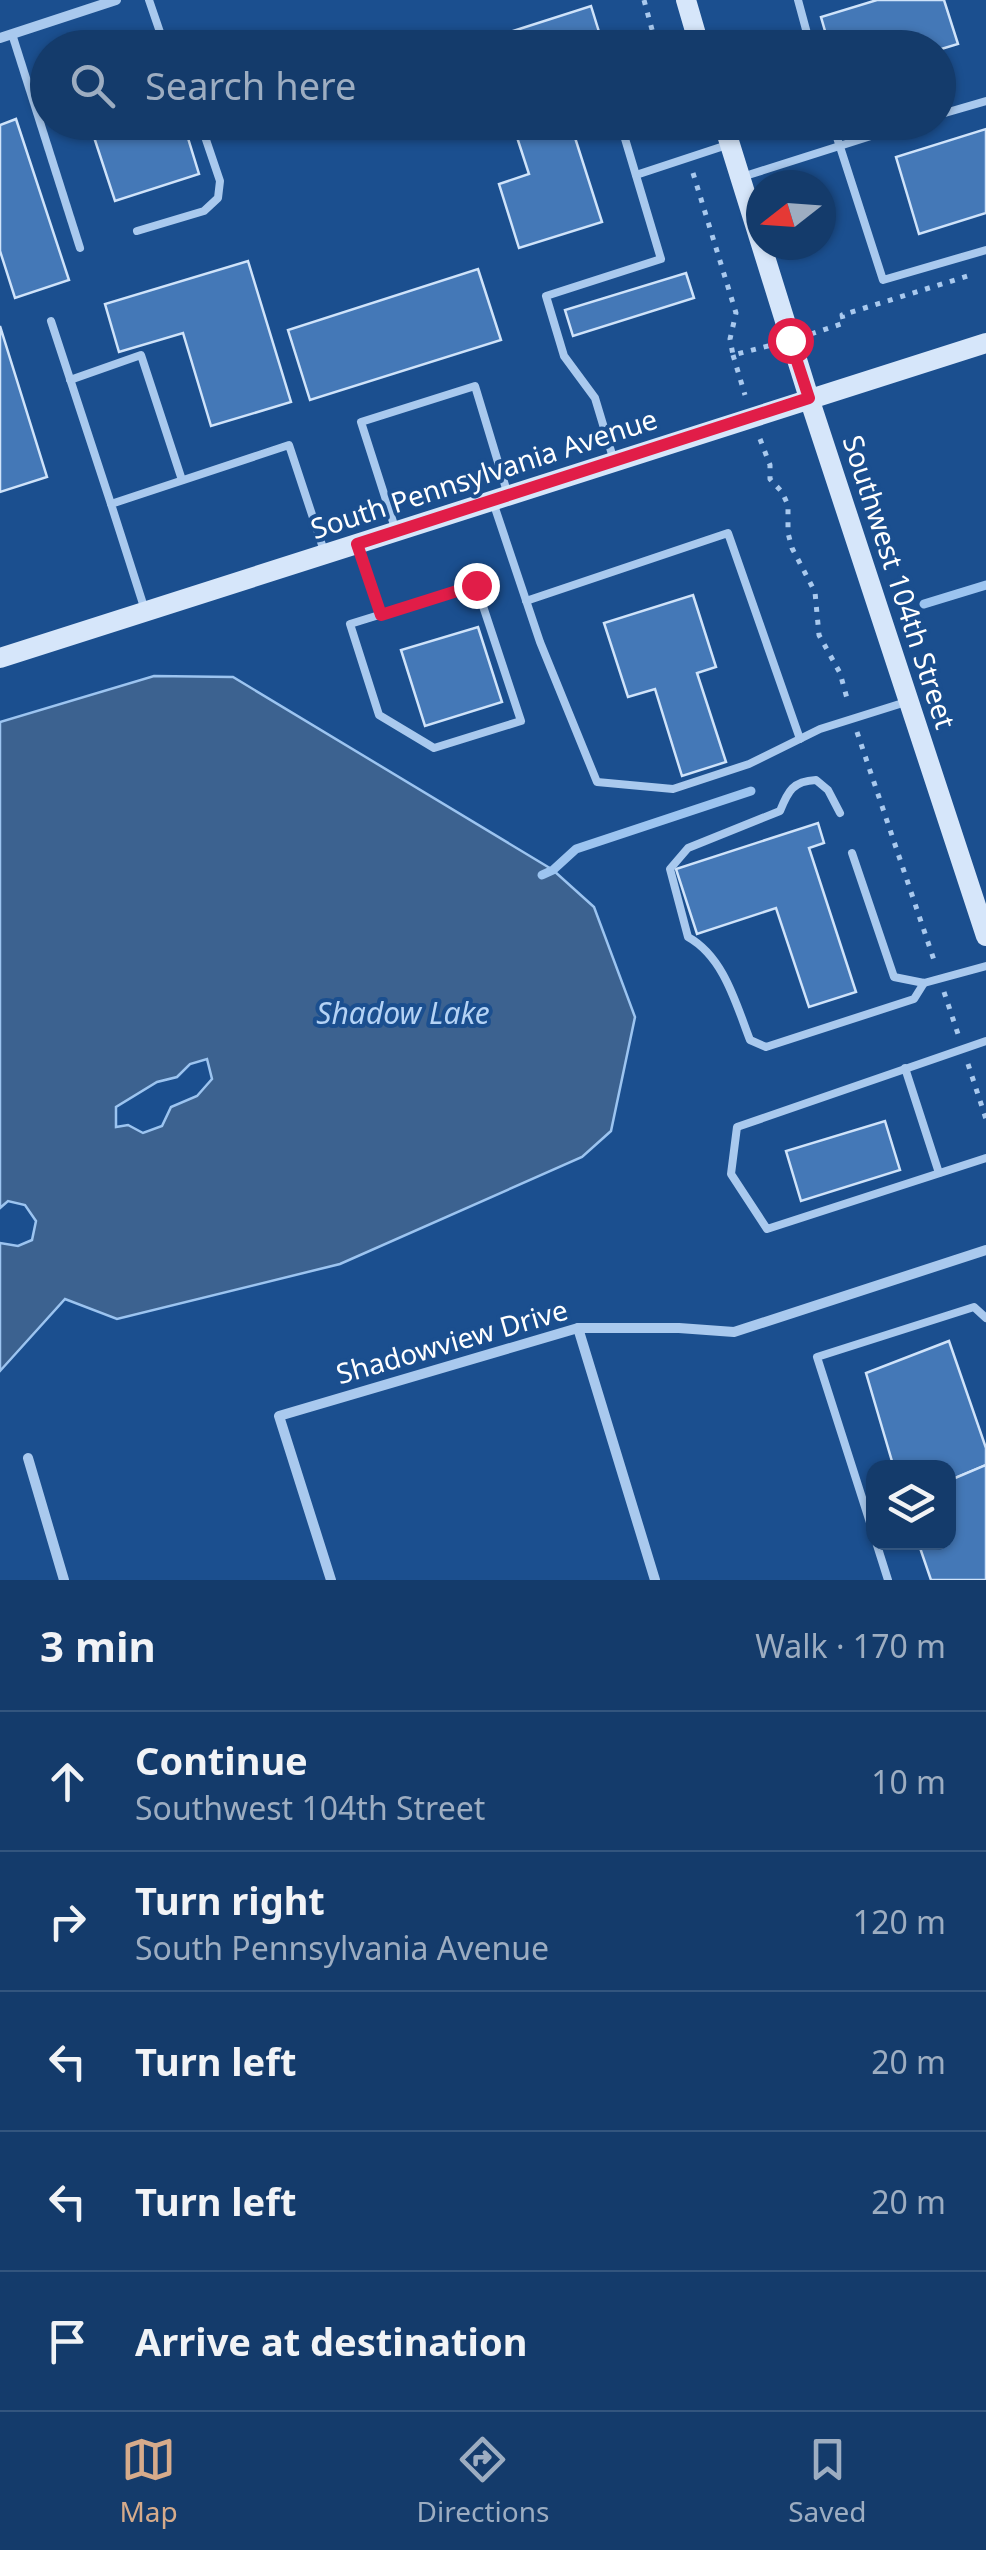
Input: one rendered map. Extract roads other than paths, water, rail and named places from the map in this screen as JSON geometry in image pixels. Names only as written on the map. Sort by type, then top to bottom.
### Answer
[{"type":"main road","points":[[686,0],[695,30]]},
{"type":"main road","name":"Southwest 104th Street","points":[[729,140],[986,936]]},
{"type":"main road","name":"South Pennsylvania Avenue","points":[[0,658],[986,343]]},
{"type":"street","points":[[6,36],[116,0]]},
{"type":"street","name":"Shadowview Drive","points":[[332,1580],[279,1416],[578,1328],[734,1332],[986,1250]]},
{"type":"street","points":[[578,1328],[655,1580]]},
{"type":"street","points":[[28,1458],[64,1580]]},
{"type":"lane","points":[[149,0],[159,30]]},
{"type":"lane","points":[[798,0],[807,30]]},
{"type":"lane","points":[[6,36],[30,105]]},
{"type":"lane","points":[[956,110],[986,101]]},
{"type":"lane","points":[[42,140],[80,248]]},
{"type":"lane","points":[[137,231],[204,211],[218,198],[220,181],[206,140]]},
{"type":"lane","points":[[614,461],[595,398],[564,356],[546,296],[662,259],[625,140]]},
{"type":"lane","points":[[837,140],[883,280],[986,250]]},
{"type":"lane","points":[[740,178],[855,140]]},
{"type":"lane","points":[[636,175],[730,144]]},
{"type":"lane","points":[[51,321],[146,612]]},
{"type":"lane","points":[[70,380],[141,355],[182,480]]},
{"type":"lane","points":[[396,531],[360,422],[475,386],[526,600],[597,782],[673,789],[748,764],[800,738],[909,701]]},
{"type":"lane","points":[[111,504],[289,445],[325,554]]},
{"type":"lane","points":[[526,600],[728,533],[800,738]]},
{"type":"lane","points":[[357,544],[381,615]]},
{"type":"lane","points":[[476,585],[521,720],[434,748],[379,716],[350,624],[381,615],[476,585]]},
{"type":"lane","points":[[840,813],[828,790],[816,780],[801,781],[788,791],[780,811],[688,848],[670,869],[688,937],[702,945],[727,981],[750,1040],[766,1047],[914,999],[924,983]]},
{"type":"lane","points":[[852,853],[894,977],[924,983],[986,966]]},
{"type":"lane","points":[[986,1041],[737,1127],[731,1174],[767,1229],[986,1158]]},
{"type":"lane","points":[[904,1068],[939,1173]]},
{"type":"lane","points":[[866,1510],[817,1357],[974,1306],[986,1318]]},
{"type":"lane","points":[[879,1550],[888,1580]]},
{"type":"water","name":"Shadow Lake","points":[[154,676],[233,677],[553,870],[594,907],[635,1017],[611,1131],[582,1157],[340,1264],[117,1319],[65,1299],[0,1371],[0,1243],[18,1246],[32,1240],[36,1221],[25,1205],[8,1201],[0,1208],[0,722]],"holes":[[[207,1059],[212,1079],[197,1096],[171,1107],[162,1126],[143,1133],[128,1125],[116,1127],[116,1107],[157,1082],[177,1077],[190,1064]]]},
{"type":"waterway","points":[[924,604],[986,585]]},
{"type":"waterway","points":[[542,875],[576,849],[751,791]]}]
